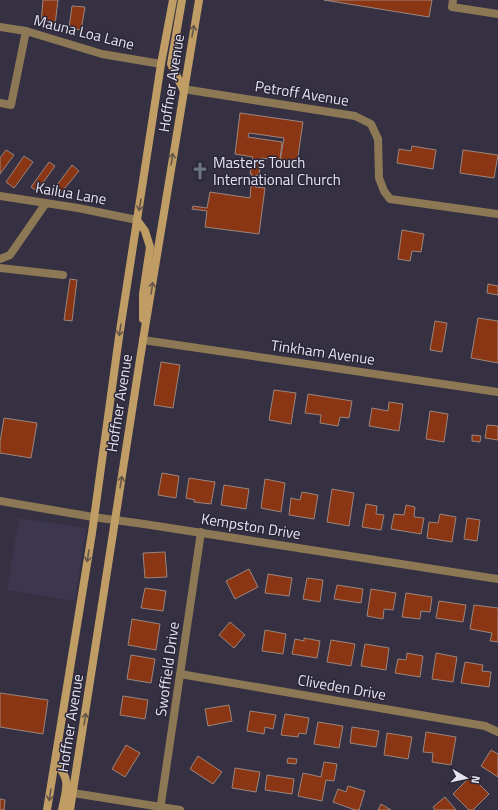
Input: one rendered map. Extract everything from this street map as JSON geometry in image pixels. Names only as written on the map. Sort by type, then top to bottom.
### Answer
[{"type":"main road","name":"Hoffner Avenue","points":[[48,810],[161,64],[173,0]]},
{"type":"main road","points":[[182,0],[171,64],[183,88]]},
{"type":"main road","name":"Hoffner Avenue","points":[[70,810],[143,340],[198,0]]},
{"type":"main road","points":[[137,220],[145,231],[150,247],[143,294],[143,340]]},
{"type":"main road","points":[[55,763],[63,770],[66,778],[62,810]]},
{"type":"street","points":[[453,0],[452,7],[498,14]]},
{"type":"street","name":"Mauna Loa Lane","points":[[0,27],[26,31],[102,54],[161,64]]},
{"type":"street","points":[[0,103],[11,105],[26,31]]},
{"type":"street","name":"Petroff Avenue","points":[[183,88],[355,116],[371,124],[378,139],[379,178],[384,191],[390,199],[498,214]]},
{"type":"street","name":"Kailua Lane","points":[[0,196],[78,208],[137,220]]},
{"type":"street","points":[[0,259],[10,255],[46,203]]},
{"type":"street","points":[[0,268],[63,275]]},
{"type":"street","name":"Tinkham Avenue","points":[[143,340],[498,392]]},
{"type":"street","name":"Kempston Drive","points":[[0,501],[93,517],[201,532],[498,579]]},
{"type":"street","name":"Swoffield Drive","points":[[160,808],[201,532]]},
{"type":"street","name":"Cliveden Drive","points":[[180,674],[485,726],[498,732]]},
{"type":"street","points":[[73,794],[180,810]]},
{"type":"shaded area","points":[[19,518],[86,528],[75,601],[7,590]]},
{"type":"building","points":[[43,0],[58,0],[55,25],[41,24]]},
{"type":"building","points":[[324,0],[432,0],[429,17]]},
{"type":"building","points":[[72,6],[85,7],[81,30],[69,28]]},
{"type":"building","name":"Masters Touch International Church","points":[[240,113],[303,122],[297,163],[280,161],[284,138],[249,133],[248,137],[282,142],[280,160],[261,158],[259,176],[256,175],[255,187],[265,188],[259,234],[205,227],[207,211],[192,209],[193,206],[207,208],[210,192],[250,198],[252,174],[250,174],[253,157],[235,154]]},
{"type":"building","points":[[412,146],[436,150],[433,169],[397,163],[399,149],[411,151]]},
{"type":"building","points":[[6,150],[14,155],[0,174],[0,158]]},
{"type":"building","points":[[463,150],[498,155],[494,178],[460,173]]},
{"type":"building","points":[[24,156],[33,162],[14,188],[6,182]]},
{"type":"building","points":[[49,162],[55,166],[37,191],[31,187]]},
{"type":"building","points":[[72,165],[79,171],[60,194],[54,189]]},
{"type":"building","points":[[402,230],[424,234],[421,252],[412,251],[410,261],[398,259]]},
{"type":"building","points":[[70,279],[77,280],[72,321],[64,320]]},
{"type":"building","points":[[488,284],[498,286],[498,295],[487,293]]},
{"type":"building","points":[[478,318],[498,321],[498,363],[471,358]]},
{"type":"building","points":[[435,321],[447,323],[442,352],[430,350]]},
{"type":"building","points":[[161,362],[180,365],[173,408],[154,405]]},
{"type":"building","points":[[274,390],[296,393],[291,424],[269,420]]},
{"type":"building","points":[[308,394],[352,401],[349,418],[340,417],[338,426],[320,423],[321,415],[305,413]]},
{"type":"building","points":[[389,402],[403,404],[399,431],[369,426],[372,408],[388,411]]},
{"type":"building","points":[[430,411],[448,414],[444,442],[426,439]]},
{"type":"building","points":[[4,418],[37,423],[31,458],[0,453],[0,442]]},
{"type":"building","points":[[487,425],[498,426],[498,440],[485,438]]},
{"type":"building","points":[[472,435],[481,436],[480,442],[472,441]]},
{"type":"building","points":[[162,473],[179,476],[176,498],[158,495]]},
{"type":"building","points":[[189,478],[215,482],[211,504],[194,502],[195,500],[186,498]]},
{"type":"building","points":[[265,479],[285,483],[281,512],[261,508]]},
{"type":"building","points":[[224,485],[249,489],[246,509],[221,505]]},
{"type":"building","points":[[332,489],[354,493],[349,526],[327,522]]},
{"type":"building","points":[[302,492],[318,495],[314,519],[289,515],[291,498],[300,500]]},
{"type":"building","points":[[366,504],[377,506],[376,514],[384,515],[381,530],[362,527]]},
{"type":"building","points":[[406,505],[415,507],[414,517],[424,518],[421,534],[391,529],[394,514],[404,515]]},
{"type":"building","points":[[440,514],[456,517],[452,542],[427,538],[429,522],[438,523]]},
{"type":"building","points":[[467,518],[480,520],[477,541],[464,539]]},
{"type":"building","points":[[165,552],[167,577],[145,578],[143,553]]},
{"type":"building","points":[[249,569],[258,587],[235,599],[226,581]]},
{"type":"building","points":[[268,574],[292,578],[289,596],[265,593]]},
{"type":"building","points":[[307,578],[323,580],[320,602],[303,599]]},
{"type":"building","points":[[337,585],[363,589],[361,603],[334,599]]},
{"type":"building","points":[[145,588],[166,591],[163,611],[141,608]]},
{"type":"building","points":[[371,589],[396,593],[393,610],[384,609],[383,619],[367,616]]},
{"type":"building","points":[[406,593],[432,597],[430,612],[421,611],[420,619],[402,617]]},
{"type":"building","points":[[439,601],[466,605],[463,622],[436,618]]},
{"type":"building","points":[[474,605],[498,608],[498,642],[490,641],[492,633],[470,629]]},
{"type":"building","points":[[132,619],[160,624],[156,650],[128,645]]},
{"type":"building","points":[[230,622],[245,635],[234,648],[219,635]]},
{"type":"building","points":[[265,630],[286,634],[283,654],[262,651]]},
{"type":"building","points":[[304,638],[320,641],[317,658],[292,654],[295,639],[304,641]]},
{"type":"building","points":[[331,640],[355,644],[351,666],[327,662]]},
{"type":"building","points":[[365,644],[389,648],[386,670],[361,666]]},
{"type":"building","points":[[407,653],[423,656],[420,677],[395,673],[398,659],[406,660]]},
{"type":"building","points":[[436,653],[457,657],[453,682],[432,679]]},
{"type":"building","points":[[131,655],[155,659],[151,683],[127,679]]},
{"type":"building","points":[[465,662],[483,665],[482,671],[491,672],[489,687],[461,683]]},
{"type":"building","points":[[0,693],[48,700],[43,734],[0,727]]},
{"type":"building","points":[[123,696],[148,700],[145,719],[120,715]]},
{"type":"building","points":[[229,705],[232,721],[208,726],[205,709]]},
{"type":"building","points":[[250,711],[276,715],[273,729],[265,727],[264,734],[247,731]]},
{"type":"building","points":[[285,714],[309,718],[306,734],[299,733],[298,737],[281,735]]},
{"type":"building","points":[[318,722],[343,726],[339,748],[314,744]]},
{"type":"building","points":[[352,727],[379,731],[376,747],[350,743]]},
{"type":"building","points":[[426,732],[456,737],[451,765],[432,762],[433,753],[423,752]]},
{"type":"building","points":[[387,733],[412,737],[408,759],[384,755]]},
{"type":"building","points":[[126,745],[140,753],[125,777],[112,769]]},
{"type":"building","points":[[491,750],[498,754],[498,777],[481,766]]},
{"type":"building","points":[[198,756],[222,772],[213,784],[190,769]]},
{"type":"building","points":[[288,758],[297,759],[296,764],[287,763]]},
{"type":"building","points":[[324,762],[337,764],[334,781],[326,780],[322,801],[298,796],[303,773],[321,777]]},
{"type":"building","points":[[235,768],[260,772],[256,792],[232,788]]},
{"type":"building","points":[[267,775],[294,779],[292,794],[265,790]]},
{"type":"building","points":[[471,776],[489,794],[473,810],[469,810],[453,794]]},
{"type":"building","points":[[348,786],[365,791],[359,810],[333,802],[338,789],[346,792]]},
{"type":"building","points":[[445,797],[456,810],[435,810],[433,807]]},
{"type":"building","points":[[0,799],[5,800],[4,810],[0,810]]},
{"type":"building","points":[[381,804],[391,810],[378,810]]},
{"type":"place","name":"Masters Touch International Church","points":[[200,171]]}]
